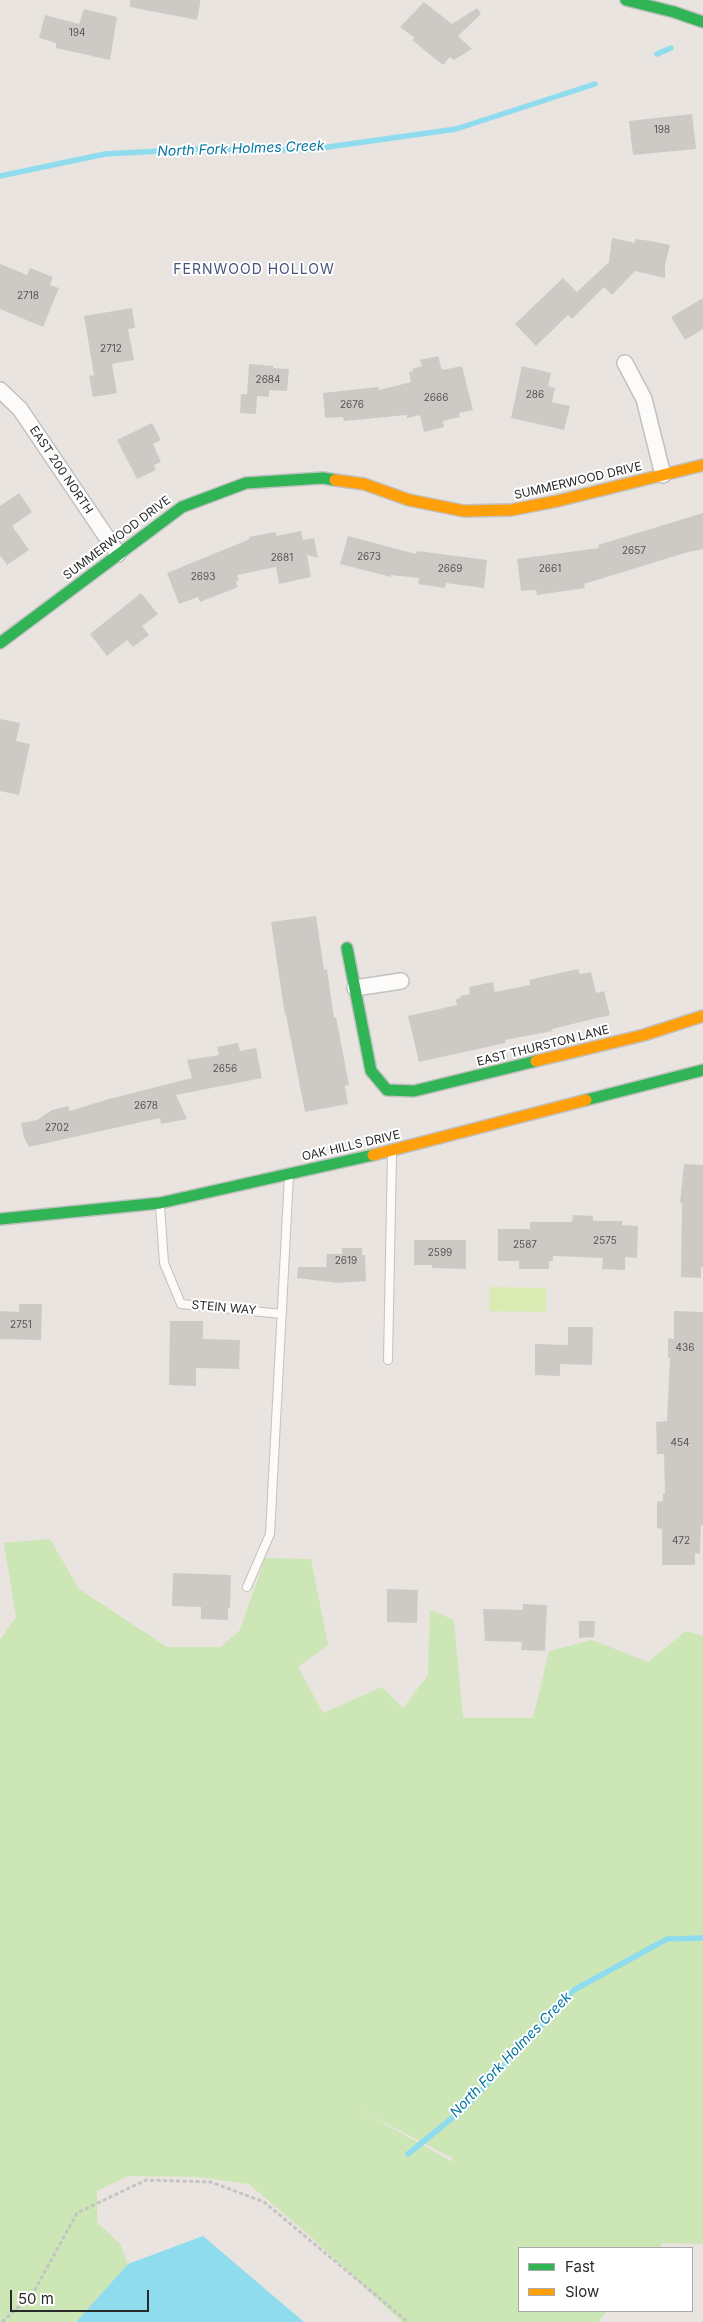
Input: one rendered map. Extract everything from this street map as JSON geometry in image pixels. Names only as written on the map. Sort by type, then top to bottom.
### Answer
[{"type":"street","points":[[626,0],[674,12],[703,22]]},
{"type":"street","points":[[625,363],[644,398],[664,476]]},
{"type":"street","name":"EAST 200 NORTH","points":[[0,390],[20,408],[118,554]]},
{"type":"street","name":"SUMMERWOOD DRIVE","points":[[0,643],[182,507],[246,483],[323,478],[364,484],[409,500],[464,511],[511,510],[664,476],[703,465]]},
{"type":"street","points":[[347,948],[354,988],[401,982]]},
{"type":"street","name":"EAST THURSTON LANE","points":[[354,988],[371,1071],[387,1090],[414,1091],[644,1035],[703,1016]]},
{"type":"street","name":"OAK HILLS DRIVE","points":[[0,1219],[160,1203],[392,1150],[703,1070]]},
{"type":"lane","points":[[388,1360],[392,1150]]},
{"type":"lane","points":[[247,1587],[270,1534],[289,1174]]},
{"type":"lane","name":"STEIN WAY","points":[[160,1203],[164,1263],[181,1304],[282,1314]]},
{"type":"path","points":[[2,2322],[32,2294],[78,2213],[146,2180],[211,2182],[264,2202],[408,2322]]},
{"type":"green space","points":[[490,1287],[546,1288],[546,1312],[489,1311]]},
{"type":"green space","points":[[50,1539],[79,1589],[167,1647],[221,1647],[240,1630],[265,1558],[311,1559],[328,1645],[298,1667],[323,1713],[382,1687],[403,1708],[428,1675],[430,1610],[454,1620],[463,1718],[533,1718],[549,1651],[592,1640],[648,1662],[686,1631],[703,1636],[703,2244],[663,2243],[660,2247],[518,2247],[518,2312],[606,2312],[598,2322],[402,2322],[311,2237],[249,2184],[198,2177],[128,2176],[97,2191],[97,2222],[120,2244],[128,2264],[76,2322],[0,2322],[0,1640],[16,1617],[4,1543]],"holes":[[[355,2107],[452,2158],[452,2162]]]},
{"type":"water","points":[[203,2236],[304,2322],[76,2322],[128,2264]]},
{"type":"building","points":[[130,0],[200,0],[200,4],[197,20],[130,7]]},
{"type":"building","points":[[424,2],[452,24],[477,8],[481,14],[458,36],[472,49],[454,60],[450,57],[443,65],[412,40],[415,38],[400,27]]},
{"type":"building","points":[[84,9],[117,17],[110,60],[56,48],[56,43],[39,38],[45,15],[79,24]]},
{"type":"building","points":[[692,114],[696,149],[633,155],[629,121]]},
{"type":"building","points":[[612,238],[635,243],[635,239],[670,245],[665,265],[665,278],[635,271],[612,295],[604,287],[572,319],[568,315],[536,346],[515,324],[563,278],[577,292],[609,262]]},
{"type":"building","points":[[0,264],[27,275],[30,268],[53,277],[50,285],[59,288],[43,327],[0,309]]},
{"type":"building","points":[[703,298],[703,329],[685,340],[671,317]]},
{"type":"building","points":[[132,308],[135,328],[128,329],[134,360],[112,364],[117,393],[93,397],[89,376],[94,375],[84,316]]},
{"type":"building","points":[[438,356],[442,370],[462,366],[473,410],[459,413],[460,417],[443,421],[444,427],[424,432],[420,415],[407,418],[407,415],[344,421],[343,417],[325,418],[323,393],[378,387],[379,390],[411,382],[409,372],[422,366],[420,360]]},
{"type":"building","points":[[249,364],[289,369],[287,391],[269,390],[269,397],[257,396],[256,414],[240,413],[241,394],[247,394]]},
{"type":"building","points":[[522,366],[551,373],[548,386],[555,388],[552,402],[570,406],[564,430],[511,418]]},
{"type":"building","points":[[152,423],[161,440],[153,444],[161,462],[154,465],[156,470],[137,479],[117,440]]},
{"type":"building","points":[[19,493],[32,512],[12,526],[29,550],[7,565],[0,555],[0,506]]},
{"type":"building","points":[[703,513],[703,549],[584,584],[585,588],[537,595],[536,590],[521,591],[517,559],[599,548],[598,545]]},
{"type":"building","points":[[301,531],[303,540],[314,538],[318,558],[307,555],[311,577],[279,584],[276,567],[237,575],[239,580],[236,582],[238,587],[200,602],[198,597],[179,604],[167,573],[250,539],[249,537],[276,532],[276,536]]},
{"type":"building","points":[[348,536],[416,554],[417,551],[487,560],[484,588],[446,583],[445,588],[418,584],[419,578],[391,575],[391,577],[340,564]]},
{"type":"building","points":[[141,593],[158,614],[142,626],[149,635],[133,647],[127,640],[107,656],[90,634]]},
{"type":"building","points":[[0,719],[20,723],[16,741],[30,744],[19,795],[0,791]]},
{"type":"building","points":[[316,916],[324,970],[327,969],[334,1018],[336,1017],[349,1085],[345,1086],[348,1104],[305,1112],[285,1015],[271,922]]},
{"type":"building","points":[[578,969],[580,974],[591,972],[596,993],[604,991],[610,1015],[552,1029],[553,1031],[505,1040],[505,1043],[419,1062],[408,1016],[457,1005],[456,999],[470,994],[469,987],[493,982],[495,992],[530,985],[529,980]]},
{"type":"building","points":[[238,1043],[240,1051],[256,1048],[262,1078],[176,1095],[187,1119],[161,1124],[160,1118],[29,1147],[24,1137],[21,1123],[37,1120],[52,1110],[68,1106],[70,1111],[192,1078],[187,1060],[219,1055],[217,1047]]},
{"type":"building","points":[[684,1164],[703,1165],[703,1267],[701,1267],[701,1278],[681,1277],[682,1203],[680,1203]]},
{"type":"building","points":[[573,1215],[593,1216],[593,1221],[622,1221],[622,1225],[638,1226],[637,1258],[625,1257],[625,1270],[602,1269],[603,1258],[553,1256],[553,1261],[549,1261],[549,1269],[519,1269],[519,1261],[498,1261],[498,1229],[530,1229],[530,1222],[572,1222]]},
{"type":"building","points":[[414,1240],[466,1240],[466,1269],[432,1268],[432,1265],[414,1265]]},
{"type":"building","points":[[342,1248],[362,1248],[362,1255],[365,1255],[366,1281],[338,1283],[297,1278],[298,1267],[326,1267],[327,1254],[342,1254]]},
{"type":"building","points":[[19,1304],[42,1304],[41,1340],[0,1339],[0,1311],[19,1312]]},
{"type":"building","points":[[674,1311],[703,1312],[703,1525],[701,1525],[700,1554],[695,1553],[695,1565],[662,1565],[662,1529],[657,1528],[657,1502],[663,1501],[663,1494],[665,1494],[664,1454],[657,1454],[656,1422],[667,1421],[670,1358],[668,1358],[668,1338],[674,1339]]},
{"type":"building","points":[[170,1321],[203,1321],[203,1339],[240,1340],[239,1369],[196,1368],[196,1386],[169,1385]]},
{"type":"building","points":[[568,1327],[593,1327],[592,1365],[560,1364],[560,1376],[535,1375],[535,1344],[568,1345]]},
{"type":"building","points":[[173,1573],[231,1575],[228,1620],[201,1619],[201,1607],[172,1606]]},
{"type":"building","points":[[387,1589],[418,1590],[417,1623],[387,1622]]},
{"type":"building","points":[[523,1604],[547,1605],[545,1651],[521,1650],[522,1642],[485,1641],[483,1609],[523,1610]]},
{"type":"building","points":[[579,1621],[595,1621],[594,1637],[579,1638]]},
{"type":"waterway","name":"North Fork Holmes Creek","points":[[657,54],[671,48]]},
{"type":"waterway","name":"North Fork Holmes Creek","points":[[0,176],[105,154],[195,149],[307,150],[456,129],[595,84]]},
{"type":"waterway","name":"North Fork Holmes Creek","points":[[408,2154],[467,2106],[574,1990],[667,1939],[703,1938]]},
{"type":"traffic: fast","points":[[626,0],[674,12],[703,22]]},
{"type":"traffic: fast","points":[[0,643],[182,507],[246,483],[323,478],[335,480]]},
{"type":"traffic: fast","points":[[347,948],[371,1071],[387,1090],[414,1091],[536,1061]]},
{"type":"traffic: fast","points":[[586,1100],[703,1070]]},
{"type":"traffic: fast","points":[[0,1219],[160,1203],[373,1155]]},
{"type":"traffic: slow","points":[[335,480],[364,484],[409,500],[464,511],[511,510],[557,501],[703,465]]},
{"type":"traffic: slow","points":[[536,1061],[644,1035],[703,1016]]},
{"type":"traffic: slow","points":[[373,1155],[586,1100]]},
{"type":"district","name":"FERNWOOD HOLLOW","points":[[254,270]]}]
